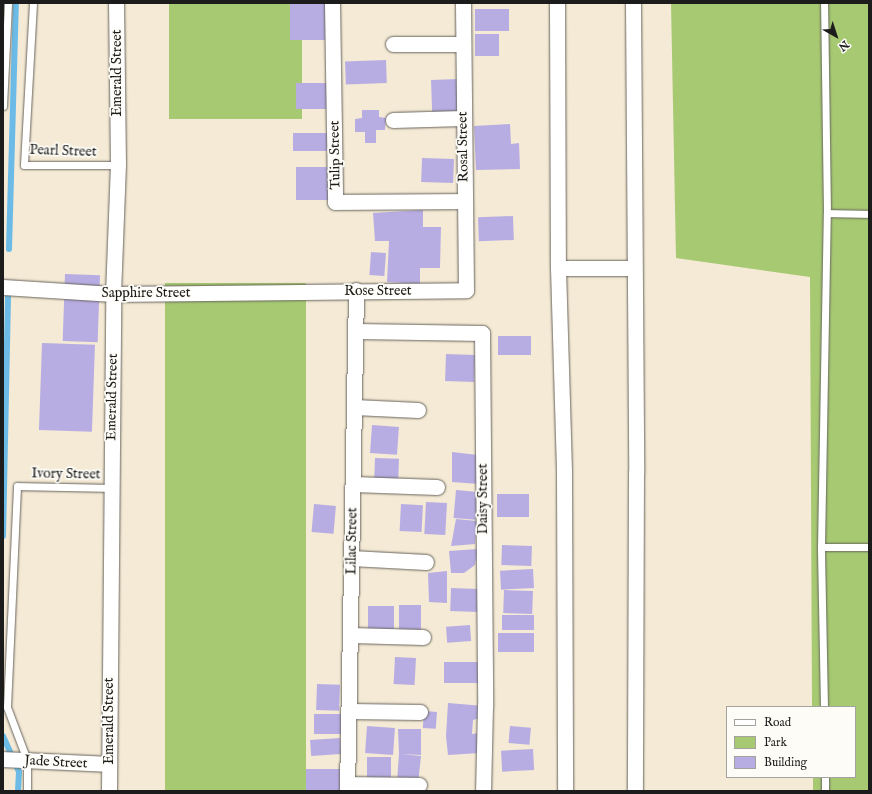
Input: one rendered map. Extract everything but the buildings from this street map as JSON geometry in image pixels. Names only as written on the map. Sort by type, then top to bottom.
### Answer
[{"type":"street","name":"Emerald Street","points":[[109,791],[113,294],[118,165],[116,3]]},
{"type":"street","name":"Tulip Street","points":[[332,3],[335,202],[464,201]]},
{"type":"street","name":"Rosal Street","points":[[463,3],[463,118],[466,290]]},
{"type":"street","points":[[557,3],[558,268],[564,472],[565,791]]},
{"type":"street","points":[[633,3],[635,791]]},
{"type":"street","points":[[393,44],[463,44]]},
{"type":"street","points":[[393,120],[463,118]]},
{"type":"street","points":[[558,268],[634,268]]},
{"type":"street","name":"Sapphire Street","points":[[3,287],[113,294],[289,292]]},
{"type":"street","name":"Rose Street","points":[[289,292],[356,290],[466,290]]},
{"type":"street","name":"Lilac Street","points":[[347,788],[356,290]]},
{"type":"street","name":"Daisy Street","points":[[356,331],[482,332],[485,698],[483,791]]},
{"type":"street","points":[[354,407],[418,410]]},
{"type":"street","points":[[353,484],[437,487]]},
{"type":"street","points":[[351,558],[426,562]]},
{"type":"street","points":[[350,635],[423,637]]},
{"type":"street","points":[[349,711],[420,712]]},
{"type":"street","name":"Jade Street","points":[[3,759],[109,764]]},
{"type":"street","points":[[347,788],[419,785]]},
{"type":"lane","points":[[3,106],[8,3]]},
{"type":"lane","name":"Pearl Street","points":[[33,3],[24,165],[118,165]]},
{"type":"lane","points":[[824,3],[827,213],[821,546],[824,706]]},
{"type":"lane","points":[[827,213],[869,214]]},
{"type":"lane","name":"Ivory Street","points":[[27,791],[27,760],[7,706],[17,486],[111,488]]},
{"type":"lane","points":[[821,546],[869,547]]},
{"type":"lane","points":[[825,778],[825,791]]},
{"type":"green space","points":[[169,3],[302,3],[302,119],[169,119]]},
{"type":"green space","points":[[671,3],[869,3],[869,791],[813,791],[813,778],[856,778],[856,706],[812,706],[810,277],[676,258]]},
{"type":"green space","points":[[165,283],[306,283],[306,791],[165,791]]},
{"type":"waterway","points":[[9,249],[16,3]]},
{"type":"waterway","points":[[3,536],[8,288]]},
{"type":"waterway","points":[[3,736],[19,772],[18,791]]}]
